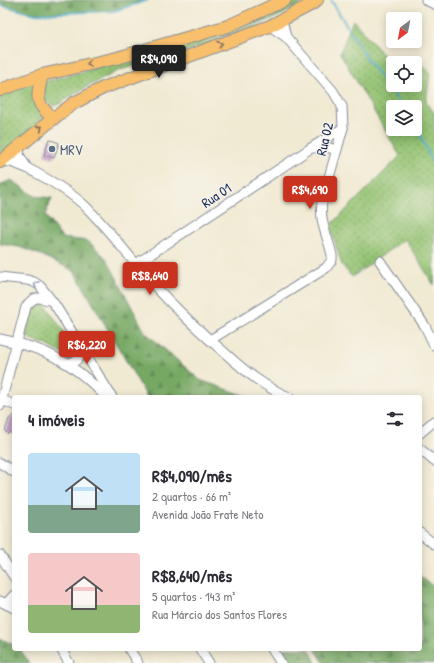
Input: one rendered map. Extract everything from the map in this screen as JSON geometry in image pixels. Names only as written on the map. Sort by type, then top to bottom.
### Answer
[{"type":"main road","points":[[0,90],[42,75],[117,58],[228,26],[285,0]]},
{"type":"main road","points":[[1,162],[74,103],[103,88],[270,26],[316,0]]},
{"type":"main road","points":[[42,75],[38,94],[39,102],[44,111],[54,118]]},
{"type":"street","points":[[426,0],[434,4]]},
{"type":"street","name":"Rua 02","points":[[282,20],[286,36]]},
{"type":"street","name":"Rua 02","points":[[210,340],[320,272],[330,264],[332,260],[321,212],[322,202],[343,128],[342,106],[338,98],[286,36],[270,26]]},
{"type":"street","name":"Rua 01","points":[[136,264],[343,128]]},
{"type":"street","points":[[20,146],[19,155],[27,168]]},
{"type":"street","points":[[311,148],[326,147],[337,150]]},
{"type":"street","points":[[1,162],[11,162],[27,168],[52,181],[82,203],[176,308],[210,340],[260,382],[284,395]]},
{"type":"street","points":[[380,261],[425,326],[434,345]]},
{"type":"street","points":[[0,277],[34,282],[46,292],[111,395]]},
{"type":"street","points":[[12,404],[1,401],[27,305],[35,298],[52,301]]},
{"type":"street","points":[[425,326],[434,333]]},
{"type":"street","points":[[0,339],[17,342],[44,350],[67,363],[92,382],[104,395]]},
{"type":"street","points":[[67,363],[74,362],[78,358],[81,353],[80,346]]},
{"type":"street","points":[[422,431],[434,421]]},
{"type":"street","points":[[422,451],[434,461]]},
{"type":"street","points":[[0,462],[12,471]]},
{"type":"street","points":[[422,535],[434,544]]},
{"type":"street","points":[[0,555],[12,573]]},
{"type":"street","points":[[62,651],[69,663]]},
{"type":"street","points":[[130,651],[138,663]]},
{"type":"street","points":[[201,651],[209,663]]},
{"type":"street","points":[[273,651],[282,663]]},
{"type":"green space","points":[[0,0],[148,0],[114,11],[36,14],[0,5]]},
{"type":"green space","points":[[295,0],[307,0],[283,14],[246,31],[189,50],[120,70],[54,106],[45,101],[42,85],[47,81],[89,70],[279,9]]},
{"type":"green space","points":[[353,20],[386,58],[386,92],[422,92],[422,66],[430,72],[426,103],[434,112],[434,285],[405,239],[352,277],[342,265],[330,226],[400,156],[388,136],[422,136],[422,100],[386,100],[386,132],[340,53]]},
{"type":"green space","points":[[31,81],[35,86],[44,115],[42,120],[0,156],[0,94]]},
{"type":"green space","points":[[11,180],[35,196],[52,198],[45,215],[62,238],[88,241],[106,258],[145,332],[200,380],[243,395],[146,395],[74,271],[41,255],[19,247],[0,244],[0,185]]},
{"type":"green space","points":[[38,302],[47,307],[76,350],[72,357],[68,357],[45,344],[30,339],[27,336],[26,331],[33,307]]},
{"type":"green space","points":[[422,578],[434,587],[434,663],[324,663],[316,651],[422,651]]},
{"type":"green space","points":[[0,638],[12,644],[12,651],[21,651],[29,663],[0,663]]},
{"type":"green space","points":[[283,651],[310,651],[316,663],[291,663]]},
{"type":"building","name":"MRV","points":[[49,139],[59,143],[54,158],[44,155]]},
{"type":"building","points":[[12,417],[12,434],[9,432],[8,434],[5,431],[9,419]]},
{"type":"waterway","points":[[0,5],[36,14],[114,11],[148,0]]},
{"type":"waterway","points":[[331,0],[367,59],[398,100]]},
{"type":"waterway","points":[[421,136],[434,166]]},
{"type":"place","name":"MRV","points":[[52,149]]}]
